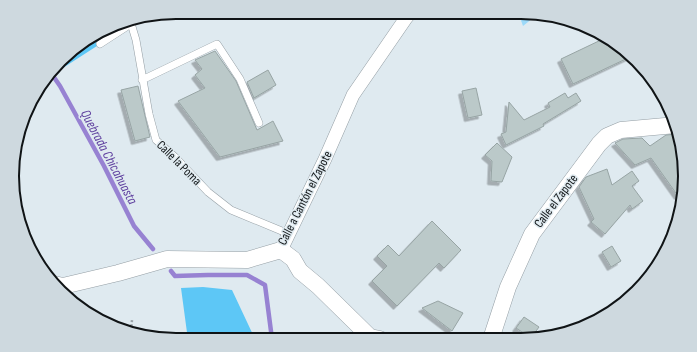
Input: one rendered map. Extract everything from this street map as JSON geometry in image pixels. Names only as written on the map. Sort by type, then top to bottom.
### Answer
[{"type":"street","name":"Calle a Cantón el Zapote","points":[[64,286],[118,273],[166,259],[247,260],[280,250],[325,159],[353,95],[405,19]]},
{"type":"street","name":"Calle el Zapote","points":[[493,333],[508,287],[532,234],[599,144],[606,136],[620,130],[670,126]]},
{"type":"street","points":[[280,250],[293,260],[300,271],[368,333]]},
{"type":"lane","name":"Calle la Poma","points":[[132,25],[136,40],[149,114],[156,140],[175,157],[208,192],[232,210],[289,234]]},
{"type":"lane","points":[[100,44],[121,29]]},
{"type":"lane","points":[[142,80],[217,44],[240,79],[259,123]]},
{"type":"path","points":[[131,327],[132,320]]},
{"type":"shaded area","points":[[520,19],[532,19],[523,26]]},
{"type":"shaded area","points":[[127,27],[60,70],[80,51],[89,45]]},
{"type":"shaded area","points":[[203,287],[232,290],[252,333],[187,333],[181,288]]},
{"type":"building","points":[[600,40],[626,59],[573,84],[561,59]]},
{"type":"building","points":[[215,51],[236,81],[257,130],[273,121],[283,141],[220,157],[178,101],[205,88],[195,75],[202,69],[195,60]]},
{"type":"building","points":[[268,70],[276,85],[254,98],[247,82]]},
{"type":"building","points":[[138,86],[150,137],[135,141],[121,90]]},
{"type":"building","points":[[476,88],[482,115],[468,118],[462,91]]},
{"type":"building","points":[[565,93],[568,98],[576,93],[581,101],[543,124],[544,126],[506,145],[501,134],[506,132],[509,102],[524,120],[550,107],[548,103]]},
{"type":"building","points":[[673,134],[675,145],[678,166],[677,195],[651,158],[635,165],[615,143],[623,139],[642,138],[650,146],[666,135]]},
{"type":"building","points":[[497,143],[512,157],[502,182],[491,181],[492,161],[485,155]]},
{"type":"building","points":[[607,169],[612,185],[632,171],[639,181],[632,186],[643,201],[632,209],[630,205],[605,234],[591,222],[594,219],[579,187],[586,177]]},
{"type":"building","points":[[432,221],[461,250],[444,268],[439,263],[397,306],[372,281],[387,266],[377,256],[388,245],[399,256]]},
{"type":"building","points":[[612,246],[621,261],[611,267],[602,252]]},
{"type":"building","points":[[438,301],[463,313],[452,331],[422,308]]},
{"type":"building","points":[[524,317],[539,327],[535,333],[531,333],[524,333],[516,328]]},
{"type":"waterway","name":"Quebrada Chicahuasta","points":[[54,77],[104,166],[134,226],[153,249]]},
{"type":"waterway","name":"Quebrada Chicahuasta","points":[[171,271],[175,276],[247,275],[265,285],[271,333]]}]
